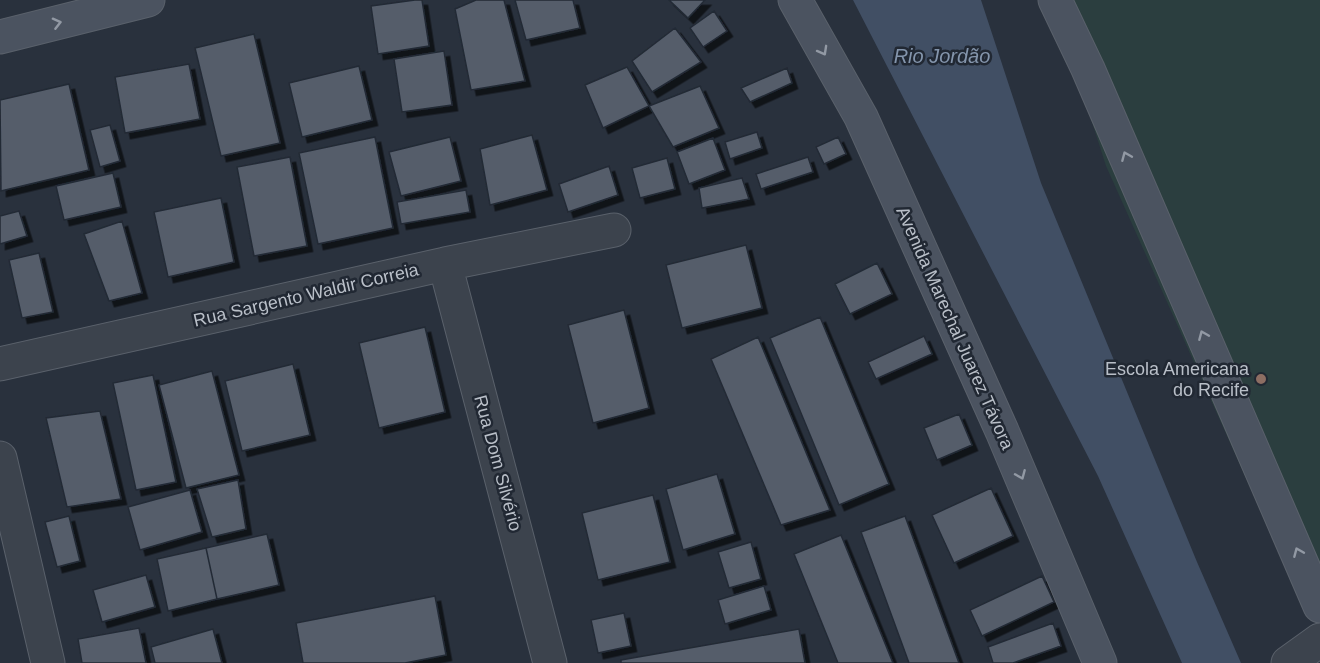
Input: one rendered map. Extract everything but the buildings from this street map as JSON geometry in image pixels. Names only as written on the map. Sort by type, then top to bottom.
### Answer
[{"type":"main road","points":[[0,37],[148,0]]},
{"type":"main road","name":"Avenida Marechal Juarez Távora","points":[[795,0],[861,117],[1002,430],[1100,663]]},
{"type":"main road","points":[[1055,0],[1097,91],[1320,606]]},
{"type":"street","name":"Rua Sargento Waldir Correia","points":[[0,364],[445,264],[614,230]]},
{"type":"street","name":"Rua Dom Silvério","points":[[445,264],[550,663]]},
{"type":"street","points":[[0,458],[48,663]]},
{"type":"shaded area","name":"Escola Americana do Recife","points":[[1053,0],[1320,0],[1320,608],[1297,592],[1106,166]]},
{"type":"water","name":"Rio Jordão","points":[[853,0],[981,0],[1041,183],[1241,663],[1182,663],[1098,476]]},
{"type":"place","name":"Escola Americana do Recife","points":[[1261,379]]}]
